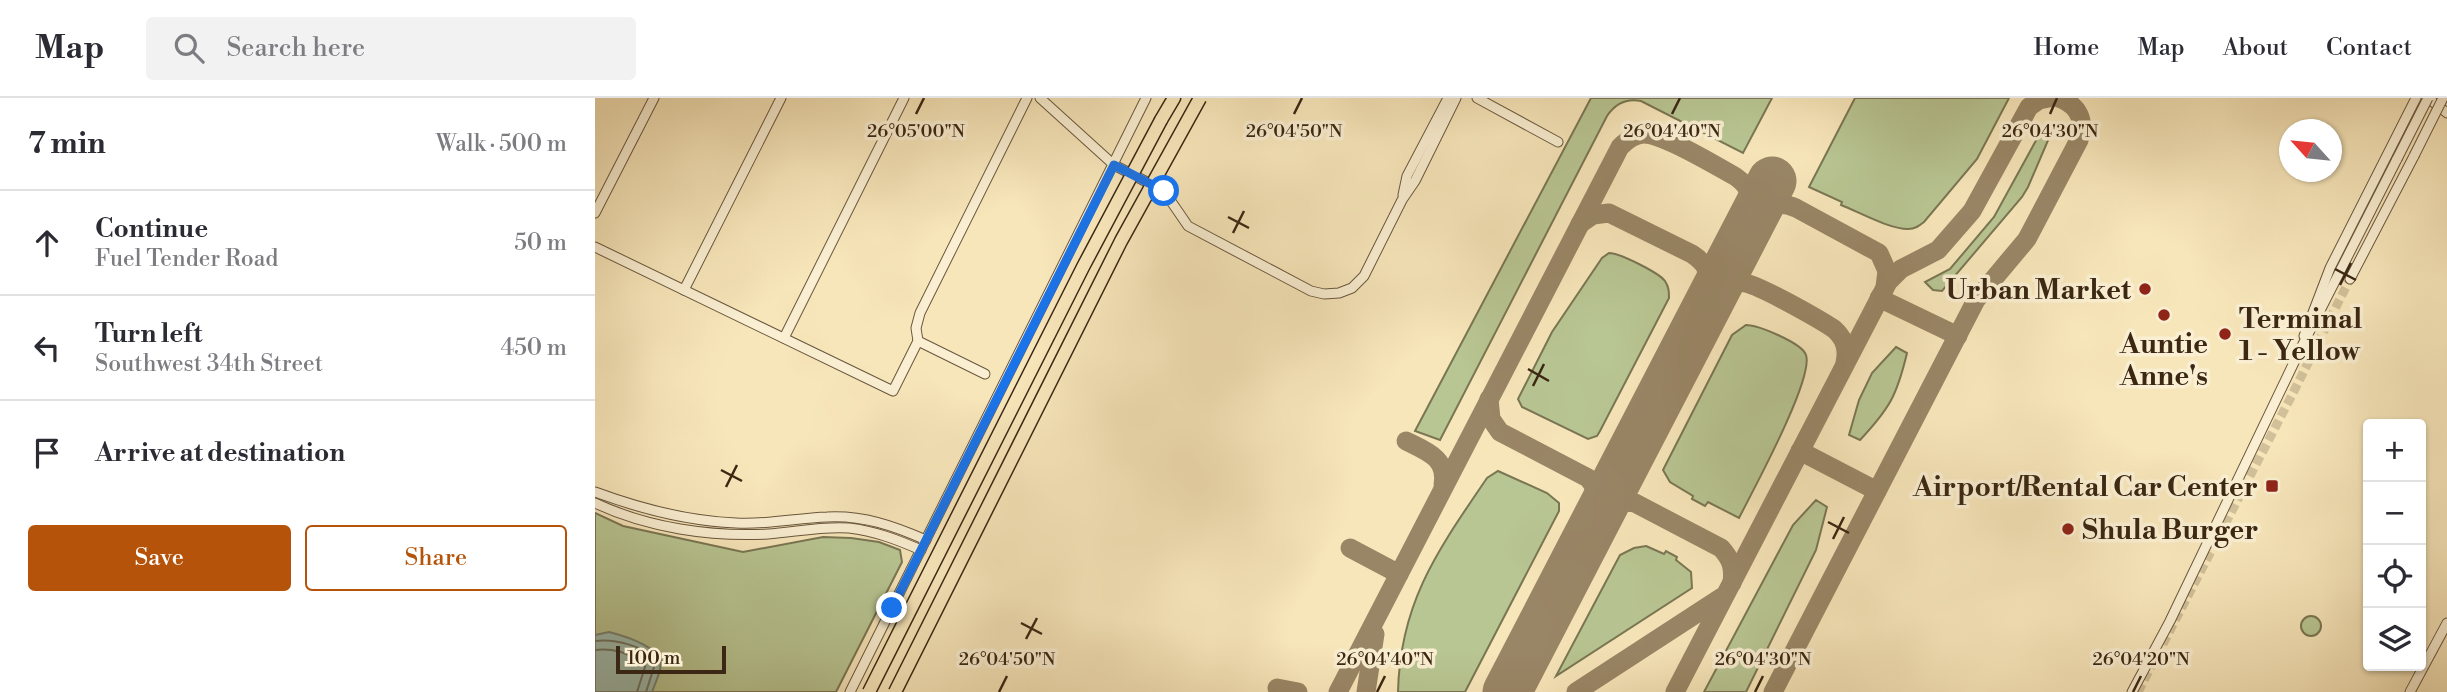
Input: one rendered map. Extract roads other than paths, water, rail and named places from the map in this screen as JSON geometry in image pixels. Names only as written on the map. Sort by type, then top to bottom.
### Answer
[{"type":"highway","points":[[869,692],[1088,256],[1173,98]]},
{"type":"highway","points":[[895,692],[1121,241],[1200,98]]},
{"type":"street","points":[[595,213],[654,98]]},
{"type":"street","points":[[684,290],[781,98]]},
{"type":"street","points":[[784,338],[904,98]]},
{"type":"street","points":[[595,247],[894,391],[918,341],[916,328],[920,313],[1027,98]]},
{"type":"street","points":[[1040,98],[1114,165],[1164,191],[1188,226],[1311,291],[1324,294],[1345,291],[1364,276],[1456,98]]},
{"type":"street","points":[[850,692],[1146,98]]},
{"type":"street","points":[[1402,200],[1407,177],[1448,98]]},
{"type":"street","points":[[1477,98],[1558,142]]},
{"type":"street","points":[[2298,354],[2330,268],[2416,98]]},
{"type":"street","points":[[2132,692],[2170,621],[2298,354],[2428,98],[2447,113]]},
{"type":"street","points":[[2350,279],[2443,98]]},
{"type":"street","points":[[918,341],[985,374]]},
{"type":"street","points":[[595,492],[644,509],[694,520],[739,524],[855,517],[881,523],[926,540]]},
{"type":"street","points":[[595,503],[632,517],[683,530],[767,534],[847,528],[890,537],[921,550]]},
{"type":"street","points":[[2410,692],[2447,623]]},
{"type":"water","points":[[609,632],[637,641],[661,657],[660,671],[652,692],[595,692],[595,635]]},
{"type":"tunnel","points":[[2138,692],[2350,279]]},
{"type":"place","name":"Urban Market","points":[[2145,289]]},
{"type":"place","name":"Auntie Anne's","points":[[2164,315]]},
{"type":"place","name":"Terminal 1 - Yellow","points":[[2225,334]]},
{"type":"place","name":"Airport/Rental Car Center","points":[[2272,486]]},
{"type":"place","name":"Shula Burger","points":[[2068,529]]}]
